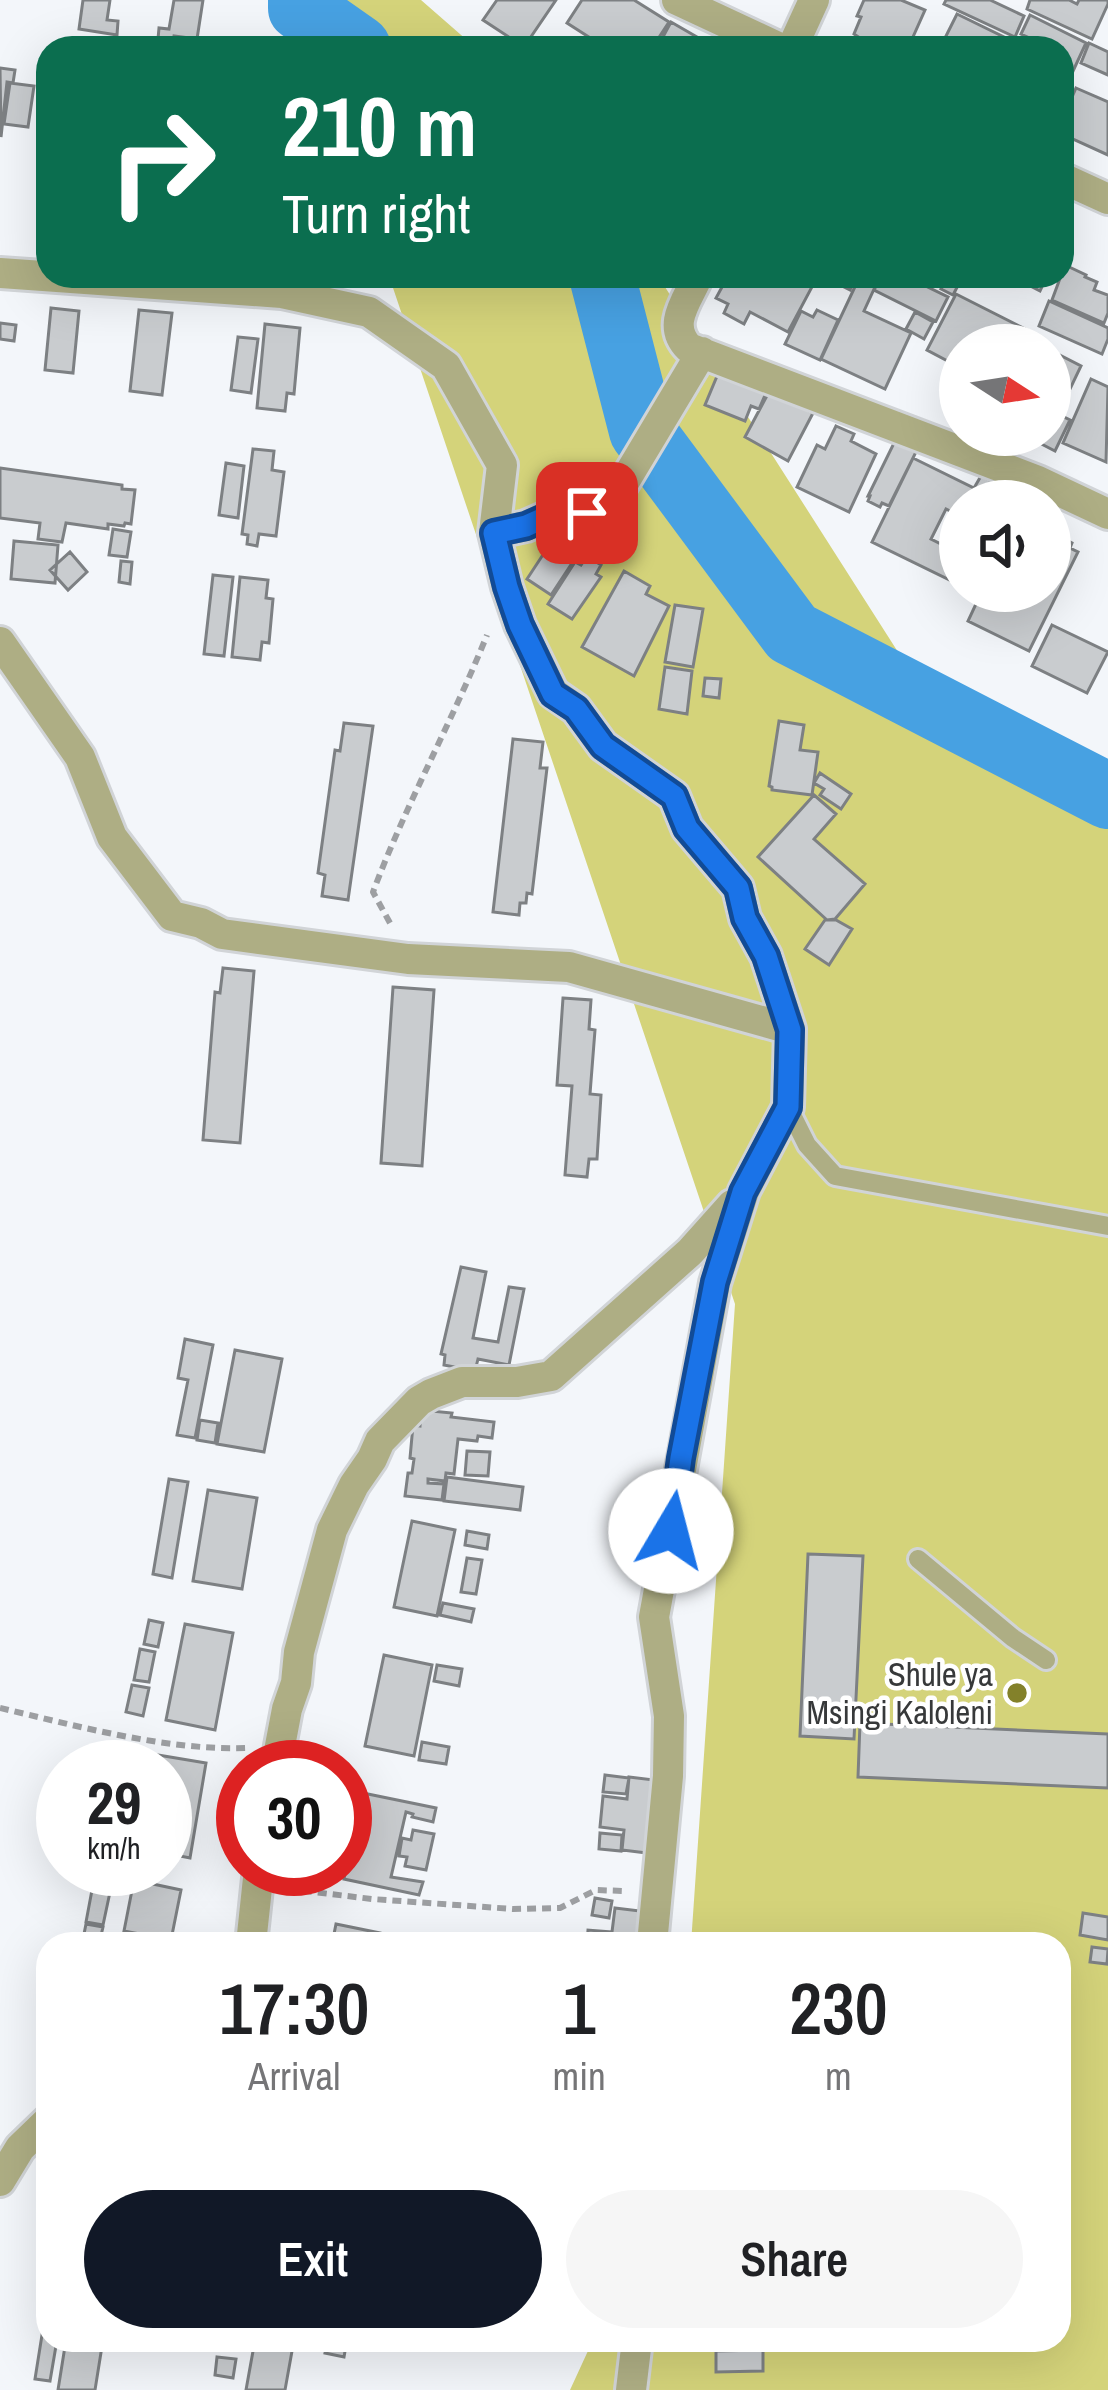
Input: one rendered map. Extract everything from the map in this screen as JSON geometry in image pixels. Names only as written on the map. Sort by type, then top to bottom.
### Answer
[{"type":"street","points":[[677,0],[754,36]]},
{"type":"street","points":[[798,36],[814,0]]},
{"type":"street","points":[[1074,183],[1108,199]]},
{"type":"street","points":[[0,273],[36,275]]},
{"type":"street","points":[[223,288],[282,292],[370,312],[446,366],[502,465],[494,533],[520,625],[553,694],[576,709],[603,746],[674,796],[687,828],[738,888],[745,918],[766,956],[790,1030],[788,1107],[743,1192],[715,1282],[654,1617],[669,1716],[653,1932]]},
{"type":"street","points":[[693,288],[677,330],[683,344],[701,354],[1038,481],[1108,514]]},
{"type":"street","points":[[494,533],[526,526],[562,510],[598,513],[623,484],[701,354]]},
{"type":"street","points":[[0,642],[80,757],[112,837],[172,916],[221,934],[408,958],[569,967],[790,1030]]},
{"type":"street","points":[[281,1740],[332,1530],[380,1441],[419,1401],[462,1382],[517,1382],[551,1376],[690,1252],[743,1192]]},
{"type":"street","points":[[252,1932],[256,1896]]},
{"type":"street","points":[[0,2181],[20,2148],[36,2133]]},
{"type":"street","points":[[631,2390],[636,2352]]},
{"type":"lane","points":[[788,1107],[807,1145],[835,1176],[1108,1226]]},
{"type":"lane","points":[[918,1559],[1046,1660]]},
{"type":"path","points":[[408,958],[373,892],[507,587]]},
{"type":"path","points":[[0,1708],[143,1739],[216,1749]]},
{"type":"path","points":[[357,1896],[513,1909],[560,1908],[596,1890],[657,1897]]},
{"type":"shaded area","points":[[316,0],[421,0],[462,36],[325,36]]},
{"type":"shaded area","points":[[393,288],[666,288],[898,652],[1108,763],[1108,2390],[570,2390],[587,2352],[1071,2352],[1071,1932],[692,1932],[735,1304]]},
{"type":"building","points":[[83,0],[110,0],[107,20],[118,21],[117,35],[79,29]]},
{"type":"building","points":[[174,0],[203,0],[197,36],[158,36],[159,28],[169,29]]},
{"type":"building","points":[[497,0],[556,0],[531,36],[507,36],[483,20]]},
{"type":"building","points":[[582,0],[634,0],[669,22],[660,36],[587,36],[567,23]]},
{"type":"building","points":[[864,0],[901,0],[925,10],[913,36],[857,36],[861,17],[857,16]]},
{"type":"building","points":[[946,0],[990,0],[1024,16],[1013,36],[944,4]]},
{"type":"building","points":[[1030,0],[1077,4],[1079,0],[1108,0],[1108,4],[1092,39],[1027,9]]},
{"type":"building","points":[[957,14],[1002,36],[946,36]]},
{"type":"building","points":[[1030,15],[1072,36],[1025,36],[1021,34]]},
{"type":"building","points":[[671,22],[695,36],[663,36]]},
{"type":"building","points":[[1074,37],[1086,43],[1074,69]]},
{"type":"building","points":[[1089,43],[1108,52],[1108,75],[1081,63]]},
{"type":"building","points":[[0,68],[15,70],[13,83],[7,82],[1,137]]},
{"type":"building","points":[[10,83],[34,86],[28,127],[4,124]]},
{"type":"building","points":[[1076,88],[1108,102],[1108,155],[1074,139]]},
{"type":"building","points":[[1074,269],[1097,282],[1094,290],[1108,295],[1108,313],[1104,323],[1052,300],[1056,288],[1074,288]]},
{"type":"building","points":[[721,288],[811,288],[788,332],[750,312],[744,324],[724,313],[728,304],[716,298]]},
{"type":"building","points":[[854,288],[875,288],[864,311],[911,333],[885,389],[821,359]]},
{"type":"building","points":[[930,288],[948,297],[936,321],[874,290]]},
{"type":"building","points":[[956,294],[1015,324],[940,324]]},
{"type":"building","points":[[1049,301],[1108,328],[1108,339],[1102,354],[1071,340],[1071,324],[1040,324]]},
{"type":"building","points":[[51,308],[79,311],[73,373],[45,370]]},
{"type":"building","points":[[139,310],[172,313],[162,395],[130,391]]},
{"type":"building","points":[[817,310],[838,320],[820,360],[785,344],[801,311],[813,317]]},
{"type":"building","points":[[915,312],[933,322],[924,339],[906,329]]},
{"type":"building","points":[[0,323],[16,325],[14,341],[0,339]]},
{"type":"building","points":[[265,324],[300,328],[294,394],[287,393],[285,411],[257,408]]},
{"type":"building","points":[[939,327],[939,356],[927,350]]},
{"type":"building","points":[[238,337],[258,339],[251,393],[231,390]]},
{"type":"building","points":[[1071,361],[1081,366],[1071,387]]},
{"type":"building","points":[[720,369],[766,393],[759,409],[751,406],[745,421],[705,405]]},
{"type":"building","points":[[1091,379],[1108,387],[1106,462],[1071,447],[1071,425]]},
{"type":"building","points":[[770,390],[813,413],[788,461],[745,437]]},
{"type":"building","points":[[836,426],[854,434],[851,441],[876,454],[849,512],[797,487],[817,445],[825,449]]},
{"type":"building","points":[[895,441],[916,452],[889,506],[882,503],[880,507],[868,501],[868,496]]},
{"type":"building","points":[[253,449],[274,451],[272,470],[284,472],[276,536],[259,534],[257,546],[247,544],[248,535],[242,534]]},
{"type":"building","points":[[913,458],[958,480],[939,480],[939,523],[931,539],[939,543],[939,575],[872,542]]},
{"type":"building","points":[[226,463],[244,466],[238,518],[219,515]]},
{"type":"building","points":[[0,468],[135,490],[131,524],[108,524],[108,529],[66,523],[62,542],[38,539],[40,523],[0,518]]},
{"type":"building","points":[[113,529],[131,532],[127,557],[109,555]]},
{"type":"building","points":[[580,529],[594,538],[584,557],[570,549]]},
{"type":"building","points":[[14,541],[58,545],[55,583],[11,579]]},
{"type":"building","points":[[552,541],[576,557],[551,595],[527,579]]},
{"type":"building","points":[[70,552],[87,572],[68,590],[50,570]]},
{"type":"building","points":[[587,556],[601,565],[596,574],[601,577],[572,619],[548,604],[575,562],[581,565]]},
{"type":"building","points":[[121,561],[132,562],[130,584],[119,582]]},
{"type":"building","points":[[624,571],[650,586],[646,594],[669,606],[634,676],[582,647]]},
{"type":"building","points":[[213,575],[233,577],[224,656],[204,654]]},
{"type":"building","points":[[240,577],[268,580],[266,598],[273,599],[269,643],[262,642],[260,660],[232,657]]},
{"type":"building","points":[[675,605],[703,609],[693,667],[665,662]]},
{"type":"building","points":[[972,612],[1048,612],[1029,651],[968,621]]},
{"type":"building","points":[[1052,625],[1108,652],[1087,693],[1032,666]]},
{"type":"building","points":[[665,667],[692,671],[687,714],[659,709]]},
{"type":"building","points":[[705,678],[721,679],[719,698],[703,696]]},
{"type":"building","points":[[779,721],[804,725],[800,750],[818,752],[812,795],[769,786]]},
{"type":"building","points":[[344,723],[373,726],[348,900],[322,896],[325,875],[318,873],[335,750],[340,751]]},
{"type":"building","points":[[513,739],[543,742],[540,768],[547,768],[532,894],[527,893],[526,903],[520,903],[519,915],[493,912]]},
{"type":"building","points":[[820,773],[851,794],[841,809],[820,795],[824,789],[814,783]]},
{"type":"building","points":[[814,795],[836,814],[814,839],[865,884],[835,919],[827,920],[758,857]]},
{"type":"building","points":[[825,920],[852,929],[829,965],[805,949]]},
{"type":"building","points":[[223,968],[254,971],[240,1143],[203,1140],[215,992],[220,993]]},
{"type":"building","points":[[393,987],[434,990],[422,1166],[381,1163]]},
{"type":"building","points":[[563,998],[591,1000],[589,1029],[595,1030],[590,1094],[601,1095],[597,1159],[589,1159],[587,1177],[565,1175],[572,1086],[557,1085]]},
{"type":"building","points":[[461,1267],[486,1272],[473,1338],[498,1342],[509,1287],[524,1289],[509,1365],[478,1359],[475,1371],[444,1365],[441,1354]]},
{"type":"building","points":[[185,1339],[213,1345],[195,1438],[177,1435],[188,1380],[178,1378]]},
{"type":"building","points":[[235,1350],[282,1359],[264,1452],[217,1444]]},
{"type":"building","points":[[421,1410],[494,1422],[492,1438],[458,1439],[454,1474],[446,1473],[445,1481],[428,1479],[428,1483],[444,1484],[442,1500],[405,1496],[414,1459],[410,1458],[413,1425],[420,1426]]},
{"type":"building","points":[[200,1420],[218,1423],[215,1443],[197,1440]]},
{"type":"building","points":[[467,1451],[490,1452],[488,1476],[465,1475]]},
{"type":"building","points":[[447,1477],[523,1487],[520,1510],[444,1501]]},
{"type":"building","points":[[169,1479],[188,1482],[172,1578],[153,1574]]},
{"type":"building","points":[[208,1490],[257,1498],[242,1589],[193,1581]]},
{"type":"building","points":[[412,1521],[455,1530],[437,1616],[394,1607]]},
{"type":"building","points":[[467,1531],[489,1535],[487,1549],[465,1545]]},
{"type":"building","points":[[808,1554],[863,1556],[854,1739],[800,1736]]},
{"type":"building","points":[[467,1558],[482,1560],[476,1594],[461,1592]]},
{"type":"building","points":[[443,1603],[474,1609],[471,1622],[440,1615]]},
{"type":"building","points":[[149,1620],[163,1623],[158,1647],[144,1644]]},
{"type":"building","points":[[185,1624],[233,1633],[215,1730],[166,1720]]},
{"type":"building","points":[[140,1649],[155,1652],[149,1682],[134,1680]]},
{"type":"building","points":[[384,1655],[432,1665],[414,1756],[372,1747],[372,1740],[366,1740]]},
{"type":"building","points":[[437,1665],[462,1669],[459,1686],[434,1681]]},
{"type":"building","points":[[132,1685],[149,1688],[143,1716],[126,1712]]},
{"type":"building","points":[[860,1723],[1108,1734],[1108,1788],[858,1777]]},
{"type":"building","points":[[422,1742],[449,1747],[446,1764],[419,1760]]},
{"type":"building","points":[[192,1761],[206,1763],[192,1846]]},
{"type":"building","points":[[605,1775],[629,1778],[626,1794],[603,1792]]},
{"type":"building","points":[[629,1777],[654,1780],[647,1853],[622,1850],[624,1830],[600,1827],[603,1796],[627,1799]]},
{"type":"building","points":[[372,1795],[436,1808],[433,1822],[406,1812],[391,1877],[423,1882],[419,1895],[372,1885]]},
{"type":"building","points":[[413,1830],[434,1834],[426,1870],[405,1866],[407,1857],[399,1856],[402,1838],[411,1840]]},
{"type":"building","points":[[600,1833],[622,1835],[621,1851],[599,1849]]},
{"type":"building","points":[[91,1896],[109,1896],[103,1925],[86,1922]]},
{"type":"building","points":[[131,1896],[180,1896],[173,1932],[124,1931]]},
{"type":"building","points":[[595,1898],[612,1901],[609,1918],[592,1915]]},
{"type":"building","points":[[615,1908],[640,1911],[637,1932],[612,1932]]},
{"type":"building","points":[[1083,1913],[1108,1917],[1108,1940],[1080,1935]]},
{"type":"building","points":[[86,1924],[103,1927],[102,1932],[84,1932]]},
{"type":"building","points":[[336,1924],[375,1932],[334,1932]]},
{"type":"building","points":[[1092,1947],[1108,1949],[1107,1964],[1090,1962]]},
{"type":"building","points":[[39,2352],[55,2352],[50,2381],[35,2379]]},
{"type":"building","points":[[64,2352],[101,2352],[95,2390],[58,2390]]},
{"type":"building","points":[[253,2352],[292,2352],[285,2390],[246,2390]]},
{"type":"building","points":[[716,2352],[763,2352],[763,2371],[716,2372]]},
{"type":"building","points":[[217,2357],[236,2359],[233,2378],[215,2375]]},
{"type":"waterway","points":[[301,0],[301,8],[341,36]]},
{"type":"waterway","points":[[605,288],[642,431],[792,633],[1108,796]]},
{"type":"place","name":"Shule ya Msingi Kaloleni","points":[[1017,1693]]},
{"type":"route","points":[[587,513],[562,510],[526,526],[494,533],[520,625],[553,694],[576,709],[603,746],[674,796],[687,828],[738,888],[745,918],[766,956],[790,1030],[788,1107],[743,1192],[715,1282],[671,1531]]}]
